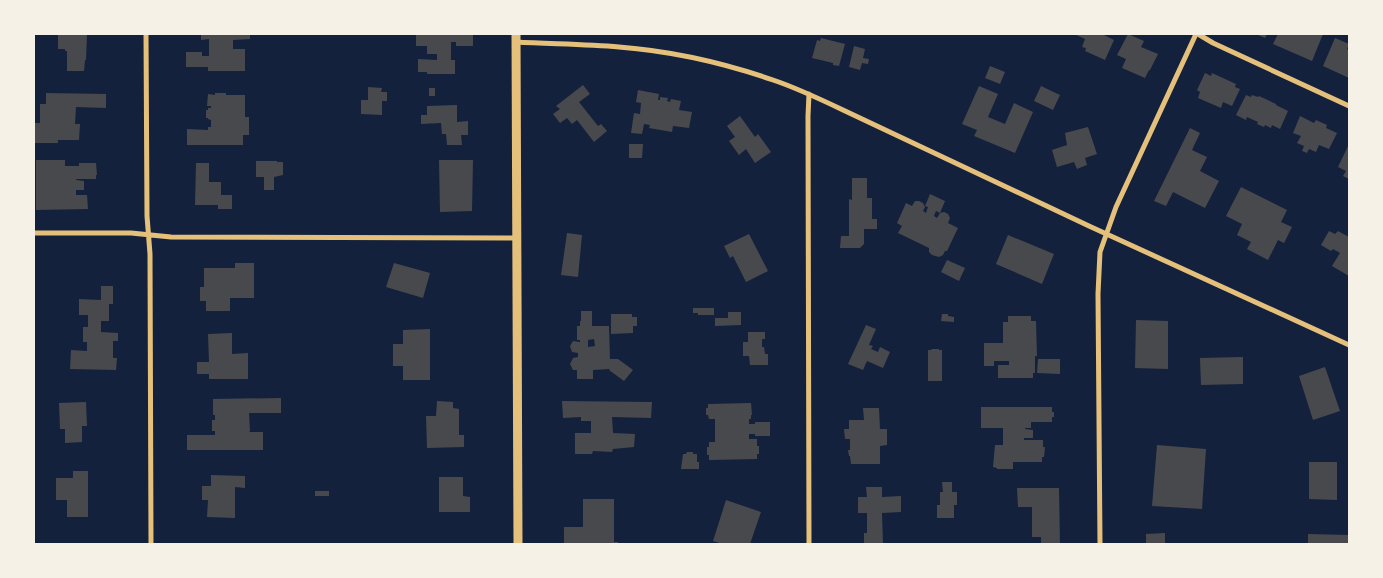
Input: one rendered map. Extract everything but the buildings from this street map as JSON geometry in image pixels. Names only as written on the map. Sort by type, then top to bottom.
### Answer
[{"type":"street","points":[[146,34],[147,207],[150,264],[150,544]]},
{"type":"street","points":[[1100,544],[1098,294],[1100,252],[1116,207],[1197,34],[1349,106]]},
{"type":"street","points":[[518,544],[516,38],[620,47],[678,56],[724,65],[809,94],[1106,234],[1349,345]]},
{"type":"street","points":[[809,94],[809,544]]},
{"type":"street","points":[[34,233],[131,233],[181,237],[517,238]]}]
